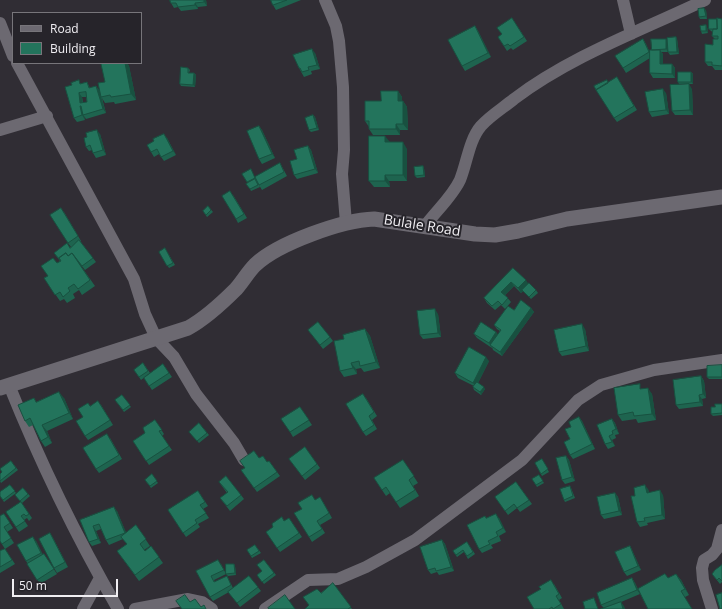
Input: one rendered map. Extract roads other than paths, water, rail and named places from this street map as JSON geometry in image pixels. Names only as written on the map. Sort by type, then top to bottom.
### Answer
[{"type":"street","points":[[325,0],[336,26],[339,42],[343,87],[344,150],[342,174],[346,223]]},
{"type":"street","points":[[623,0],[631,34]]},
{"type":"street","points":[[425,226],[454,190],[460,180],[476,134],[481,125],[490,117],[524,92],[574,60],[705,0]]},
{"type":"street","points":[[0,23],[12,53]]},
{"type":"street","points":[[18,64],[138,286],[145,314],[156,338],[174,357],[196,394],[234,443],[244,460]]},
{"type":"street","points":[[0,130],[47,116]]},
{"type":"street","name":"Bulale Road","points":[[4,387],[188,328],[197,323],[236,288],[262,259],[301,238],[359,219],[374,219],[475,234],[495,235],[518,232],[567,219],[722,197]]},
{"type":"street","points":[[265,609],[308,580],[338,579],[366,567],[415,540],[522,460],[578,400],[598,387],[654,370],[722,360]]},
{"type":"street","points":[[4,387],[25,425],[100,578],[118,609]]},
{"type":"street","points":[[712,609],[702,568],[704,560],[718,549],[722,530]]},
{"type":"street","points":[[83,609],[100,578]]},
{"type":"street","points":[[135,609],[188,599],[202,602],[212,609]]}]
